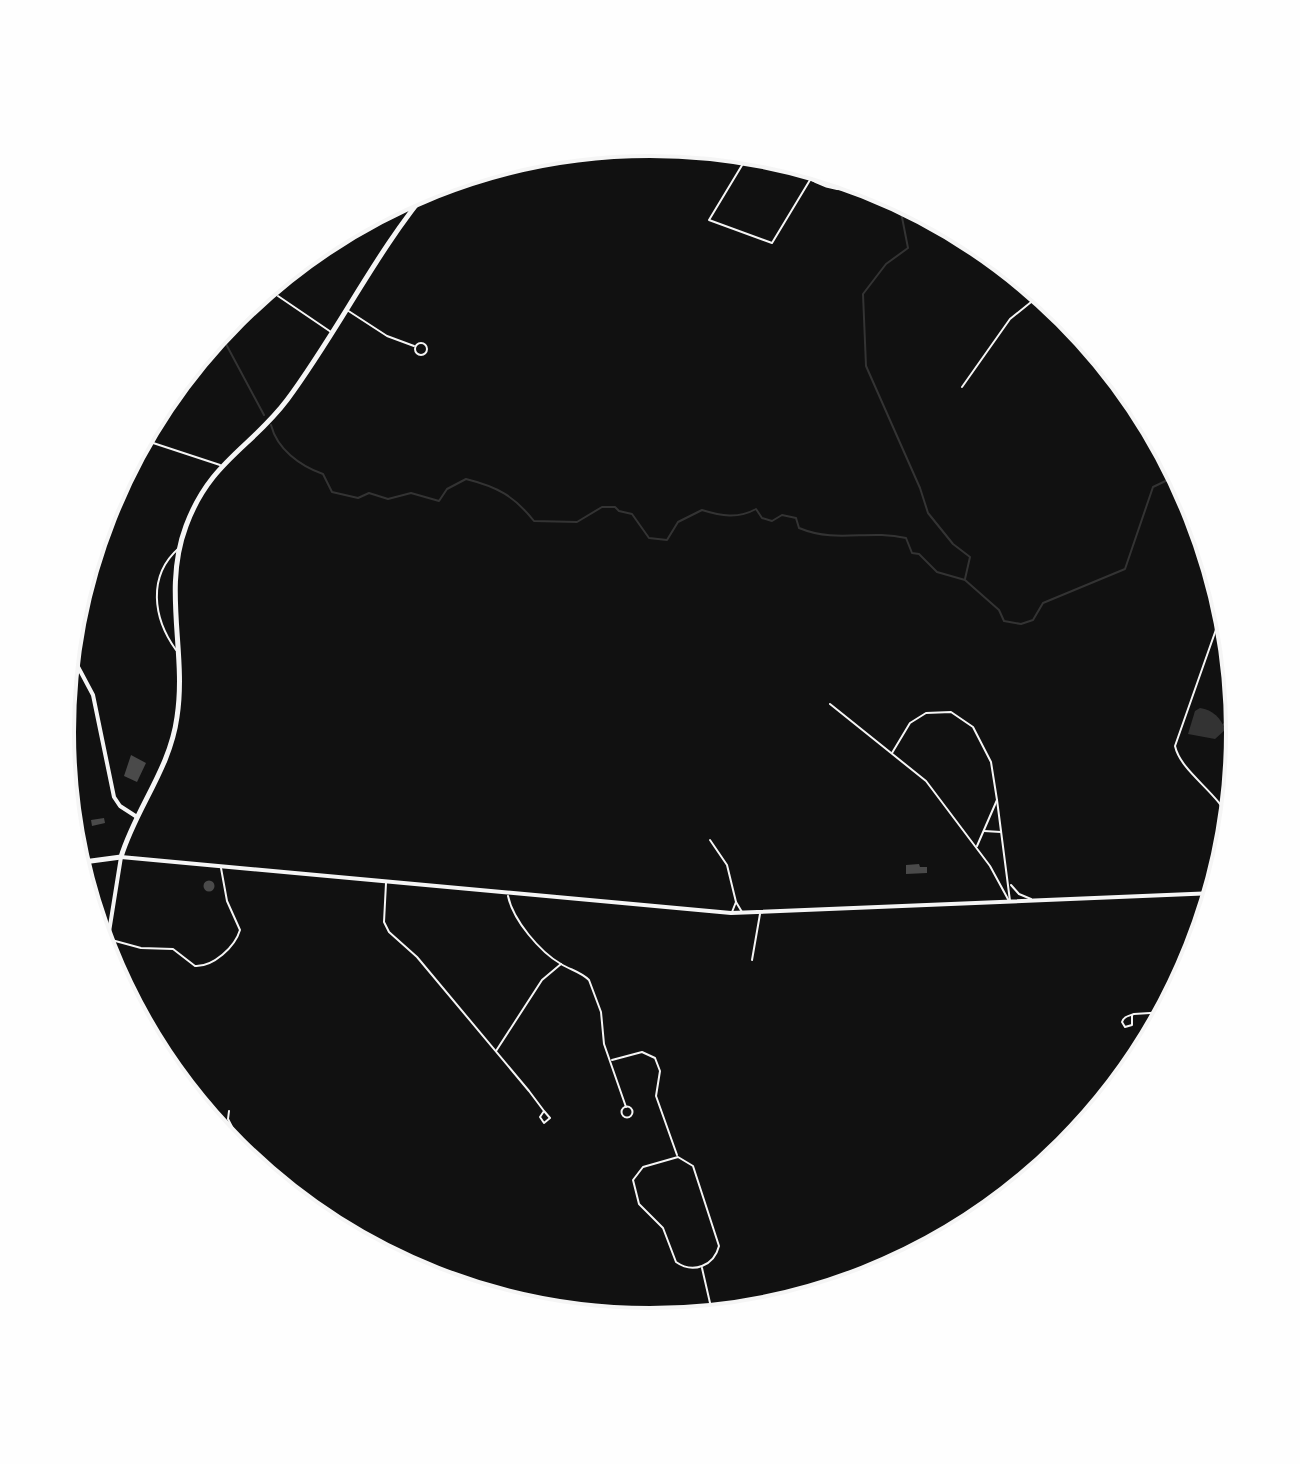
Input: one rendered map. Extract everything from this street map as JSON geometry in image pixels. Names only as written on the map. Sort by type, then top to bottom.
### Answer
[{"type":"highway","points":[[89,861],[121,857],[137,817],[161,772],[174,735],[180,689],[173,594],[179,547],[199,498],[221,466],[282,406],[332,332],[373,263],[415,207]]},
{"type":"main road","points":[[78,667],[93,695],[114,797],[120,806],[137,817]]},
{"type":"main road","points":[[109,927],[121,857],[731,913],[1202,894]]},
{"type":"street","points":[[743,164],[709,220],[772,243],[810,180],[843,190]]},
{"type":"street","points":[[278,296],[332,332]]},
{"type":"street","points":[[962,387],[1010,319],[1032,301]]},
{"type":"street","points":[[346,309],[387,336],[414,346]]},
{"type":"street","points":[[152,443],[221,466]]},
{"type":"street","points":[[178,652],[159,618],[155,601],[165,565],[179,547]]},
{"type":"street","points":[[1216,628],[1175,746],[1180,758],[1221,804]]},
{"type":"street","points":[[830,704],[926,781],[976,847],[1010,902]]},
{"type":"street","points":[[892,753],[915,718],[937,711],[955,713],[973,727],[986,749],[997,800],[1010,902]]},
{"type":"street","points":[[976,847],[997,800]]},
{"type":"street","points":[[984,831],[1002,832]]},
{"type":"street","points":[[710,840],[727,865],[736,902],[742,913]]},
{"type":"street","points":[[114,940],[141,948],[173,949],[195,966],[210,963],[235,942],[240,931],[229,905],[221,865]]},
{"type":"street","points":[[386,881],[386,928],[417,957],[544,1111]]},
{"type":"street","points":[[999,882],[1009,881]]},
{"type":"street","points":[[1009,881],[1019,894],[1036,901]]},
{"type":"street","points":[[507,892],[511,909],[542,948],[561,964],[589,980],[626,1107]]},
{"type":"street","points":[[731,913],[736,902]]},
{"type":"street","points":[[752,960],[760,912]]},
{"type":"street","points":[[495,1052],[542,980],[561,964]]},
{"type":"street","points":[[1132,1015],[1153,1013]]},
{"type":"street","points":[[612,1060],[642,1052],[655,1058],[660,1071],[656,1096],[678,1157],[693,1166],[719,1246],[716,1257],[702,1267],[689,1268],[676,1262],[663,1228],[639,1204],[633,1186],[633,1180],[643,1167],[678,1157]]},
{"type":"street","points":[[229,1111],[232,1127]]},
{"type":"street","points":[[702,1267],[710,1305]]},
{"type":"shaded area","points":[[1200,708],[1219,718],[1225,730],[1215,739],[1188,734],[1195,711]]},
{"type":"building","points":[[131,755],[146,763],[137,782],[124,776]]},
{"type":"building","points":[[104,818],[105,823],[92,826],[91,820]]},
{"type":"building","points":[[919,864],[920,867],[927,867],[927,873],[906,874],[906,865]]},
{"type":"building","points":[[209,881],[214,886],[209,891],[204,886]]},
{"type":"waterway","points":[[901,213],[908,248],[886,264],[863,294],[866,366],[928,513],[953,544],[970,557],[965,579]]},
{"type":"waterway","points":[[226,343],[264,415]]},
{"type":"waterway","points":[[271,425],[284,449],[298,461],[323,474],[332,492],[358,498],[369,493],[388,499],[411,493],[439,501],[447,489],[466,479],[504,494],[534,521],[577,522],[602,507],[615,507],[632,514],[649,538],[667,540],[678,522],[702,510],[729,516],[756,509],[762,518],[772,521],[782,515],[796,518],[799,528],[813,533],[906,538],[912,553],[919,554],[937,572],[965,580],[999,610],[1004,621],[1021,624],[1033,620],[1043,603],[1125,569],[1153,487],[1168,480]]}]
